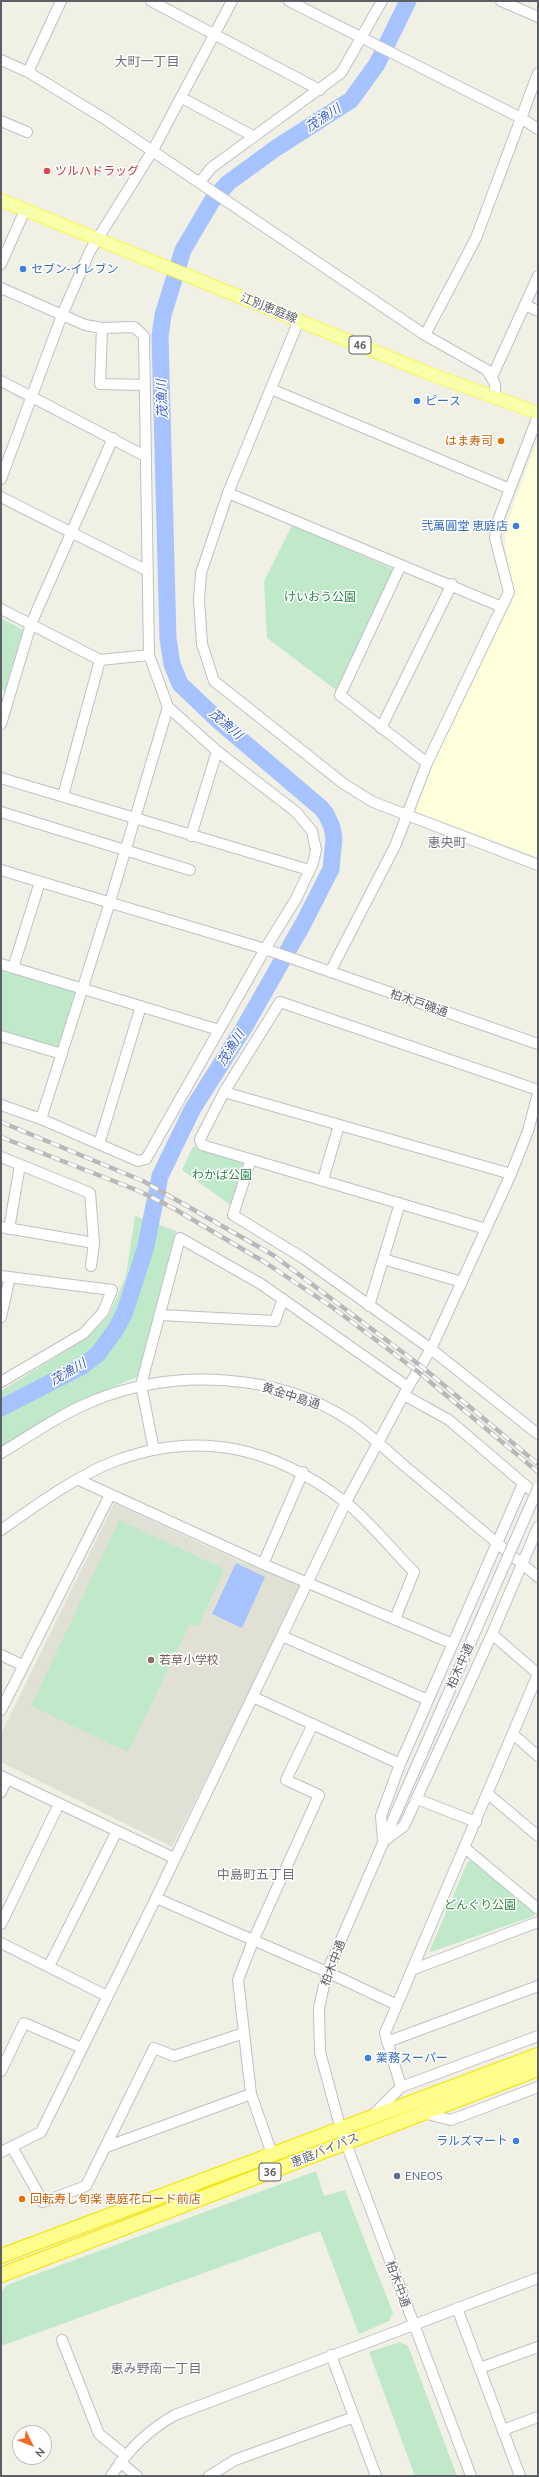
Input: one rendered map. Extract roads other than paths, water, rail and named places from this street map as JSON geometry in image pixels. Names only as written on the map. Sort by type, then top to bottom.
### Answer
[{"type":"highway","name":"恵庭バイパス","points":[[1,2275],[212,2196],[343,2136],[371,2117],[538,2055]]},
{"type":"highway","name":"恵庭バイパス","points":[[1,2256],[272,2154],[343,2136],[422,2113],[538,2069]]},
{"type":"main road","name":"江別恵庭線","points":[[1,200],[495,398],[538,413]]},
{"type":"street","points":[[28,72],[61,1]]},
{"type":"street","points":[[151,1],[215,33],[320,90]]},
{"type":"street","points":[[1,479],[33,397],[62,315],[98,239],[153,150],[182,98],[232,1]]},
{"type":"street","points":[[289,1],[393,55],[521,118],[538,129]]},
{"type":"street","points":[[204,185],[211,168],[320,90],[341,73],[366,41],[382,1]]},
{"type":"street","points":[[501,1],[538,17]]},
{"type":"street","points":[[1,60],[28,72],[153,150],[425,335],[473,361],[486,370],[492,377],[495,384],[495,398]]},
{"type":"street","points":[[425,335],[476,238],[538,73]]},
{"type":"street","points":[[182,98],[254,136]]},
{"type":"street","points":[[1,120],[27,132]]},
{"type":"street","points":[[1,264],[24,210]]},
{"type":"street","points":[[492,377],[538,276]]},
{"type":"street","points":[[1,288],[85,325],[102,328],[134,327],[140,330],[144,336],[149,655],[168,707],[216,751],[296,812],[312,831],[316,850],[310,870],[269,951],[219,1030],[146,1159],[138,1161],[41,1120],[1,1105]]},
{"type":"street","points":[[525,305],[538,311]]},
{"type":"street","points":[[299,320],[228,493],[201,573],[199,593],[202,644],[206,663],[214,681],[344,784],[373,802],[406,816],[538,865]]},
{"type":"street","points":[[102,328],[100,384],[145,385]]},
{"type":"street","points":[[1,381],[145,456]]},
{"type":"street","points":[[271,389],[510,489]]},
{"type":"street","points":[[330,972],[395,846],[427,763],[509,592],[495,538],[497,523],[538,416]]},
{"type":"street","points":[[1,724],[32,624],[113,438]]},
{"type":"street","points":[[228,493],[401,565],[452,584],[502,606]]},
{"type":"street","points":[[1,497],[148,571]]},
{"type":"street","points":[[401,565],[340,696],[427,763]]},
{"type":"street","points":[[381,728],[452,584]]},
{"type":"street","points":[[1,608],[100,660],[149,655]]},
{"type":"street","points":[[63,796],[100,660]]},
{"type":"street","points":[[41,1120],[110,902],[168,707]]},
{"type":"street","points":[[191,836],[216,751]]},
{"type":"street","points":[[1,778],[191,836],[310,870]]},
{"type":"street","points":[[1,812],[190,870]]},
{"type":"street","name":"柏木戸磯通","points":[[1,870],[300,961],[538,1044]]},
{"type":"street","points":[[14,968],[40,882]]},
{"type":"street","points":[[1,964],[219,1030]]},
{"type":"street","points":[[1,2152],[41,2132],[106,1996],[156,1898],[346,1502],[406,1391],[431,1349],[462,1282],[511,1174],[528,1131],[538,1092],[280,1002],[224,1092],[200,1139],[202,1144],[486,1229]]},
{"type":"street","points":[[99,1144],[142,1006]]},
{"type":"street","points":[[1,1036],[62,1054]]},
{"type":"street","points":[[224,1092],[511,1174]]},
{"type":"street","points":[[323,1180],[340,1125]]},
{"type":"street","points":[[1,1157],[90,1193],[94,1242],[91,1266]]},
{"type":"street","points":[[251,1159],[233,1215],[303,1258],[431,1349],[538,1434]]},
{"type":"street","points":[[20,1165],[5,1228],[94,1242]]},
{"type":"street","points":[[369,1306],[400,1203]]},
{"type":"street","points":[[154,1450],[141,1385],[180,1238],[261,1284],[283,1299],[406,1391],[449,1420],[538,1496]]},
{"type":"street","points":[[383,1259],[462,1282]]},
{"type":"street","points":[[1,1317],[6,1277],[112,1290],[103,1312],[84,1333],[1,1382]]},
{"type":"street","points":[[160,1315],[274,1321],[283,1299]]},
{"type":"street","name":"黄金中島通","points":[[1,1453],[92,1401],[141,1385],[208,1380],[246,1383],[278,1390],[316,1403],[352,1422],[538,1577]]},
{"type":"street","points":[[1,1529],[27,1511],[79,1480],[114,1462],[154,1450],[190,1445],[221,1447],[251,1452],[303,1472],[346,1502],[414,1572],[395,1619]]},
{"type":"street","points":[[263,1564],[303,1472]]},
{"type":"street","points":[[79,1480],[263,1564],[453,1644]]},
{"type":"street","points":[[383,1842],[381,1816],[400,1764],[523,1484]]},
{"type":"street","name":"柏木中通","points":[[471,2476],[343,2136],[323,2070],[319,2039],[319,2008],[327,1972],[538,1488]]},
{"type":"street","points":[[1,1710],[22,1665],[110,1494]]},
{"type":"street","points":[[383,1842],[404,1826],[492,1634],[538,1526]]},
{"type":"street","points":[[401,2087],[385,2033],[414,1969],[538,1674],[492,1634]]},
{"type":"street","points":[[282,1636],[428,1700]]},
{"type":"street","points":[[1,1655],[22,1665]]},
{"type":"street","points":[[253,1697],[400,1764]]},
{"type":"street","points":[[272,2154],[251,2094],[238,1980],[253,1941],[319,1794],[286,1780],[313,1724]]},
{"type":"street","points":[[513,1734],[538,1756]]},
{"type":"street","points":[[1,1792],[4,1778],[174,1858]]},
{"type":"street","points":[[488,1794],[538,1836]]},
{"type":"street","points":[[417,1799],[476,1822]]},
{"type":"street","points":[[1,1924],[59,1804]]},
{"type":"street","points":[[49,1966],[117,1831]]},
{"type":"street","points":[[465,1848],[538,1909]]},
{"type":"street","points":[[156,1898],[327,1972],[397,2005]]},
{"type":"street","points":[[414,1969],[538,1922]]},
{"type":"street","points":[[1,1943],[106,1996]]},
{"type":"street","points":[[387,2042],[538,1986]]},
{"type":"street","points":[[1,2071],[24,2023],[82,2048]]},
{"type":"street","points":[[12,2147],[42,2202],[86,2186],[154,2048],[174,2056],[244,2033]]},
{"type":"street","points":[[371,2117],[401,2087],[538,2036]]},
{"type":"street","points":[[422,2113],[451,2120],[538,2087]]},
{"type":"street","points":[[106,2147],[251,2094]]},
{"type":"street","points":[[111,2476],[123,2459],[157,2425],[175,2415],[538,2278]]},
{"type":"street","points":[[457,2308],[520,2476]]},
{"type":"street","points":[[62,2340],[99,2434],[137,2476]]},
{"type":"street","points":[[480,2368],[538,2347]]},
{"type":"street","points":[[331,2355],[376,2476]]},
{"type":"street","points":[[209,2476],[235,2460],[354,2417]]},
{"type":"street","points":[[503,2430],[538,2417]]},
{"type":"water","points":[[236,1563],[265,1577],[242,1628],[212,1614]]},
{"type":"waterway","name":"茂漁川","points":[[1,1408],[81,1367],[98,1354],[116,1329],[125,1312],[146,1246],[160,1176],[192,1110],[245,1026],[303,924],[331,869],[334,838],[332,827],[326,814],[320,807],[220,722],[180,684],[172,664],[168,639],[160,336],[163,315],[183,250],[212,201],[228,183],[276,148],[351,100],[377,64],[408,1]]},
{"type":"railway","points":[[1,1122],[143,1181],[273,1255],[421,1366],[538,1464]]},
{"type":"railway","points":[[1,1137],[139,1191],[173,1208],[266,1263],[332,1307],[417,1371],[538,1472]]},
{"type":"place","name":"ツルハドラッグ","points":[[47,171]]},
{"type":"place","name":"セブン-イレブン","points":[[23,269]]},
{"type":"place","name":"ピース","points":[[417,401]]},
{"type":"place","name":"はま寿司","points":[[501,441]]},
{"type":"place","name":"弐萬圓堂 恵庭店","points":[[516,526]]},
{"type":"place","name":"若草小学校","points":[[151,1660]]},
{"type":"place","name":"業務スーパー","points":[[368,2058]]},
{"type":"place","name":"ラルズマート","points":[[516,2141]]},
{"type":"place","name":"ENEOS","points":[[397,2176]]},
{"type":"place","name":"回転寿し旬楽 恵庭花ロード前店","points":[[22,2199]]},
{"type":"district","name":"大町一丁目","points":[[147,62]]},
{"type":"district","name":"恵央町","points":[[447,843]]},
{"type":"district","name":"中島町五丁目","points":[[256,1875]]},
{"type":"district","name":"恵み野南一丁目","points":[[156,2369]]},
{"type":"park label","name":"けいおう公園","points":[[320,597]]},
{"type":"park label","name":"わかば公園","points":[[222,1175]]},
{"type":"park label","name":"どんぐり公園","points":[[480,1905]]}]
